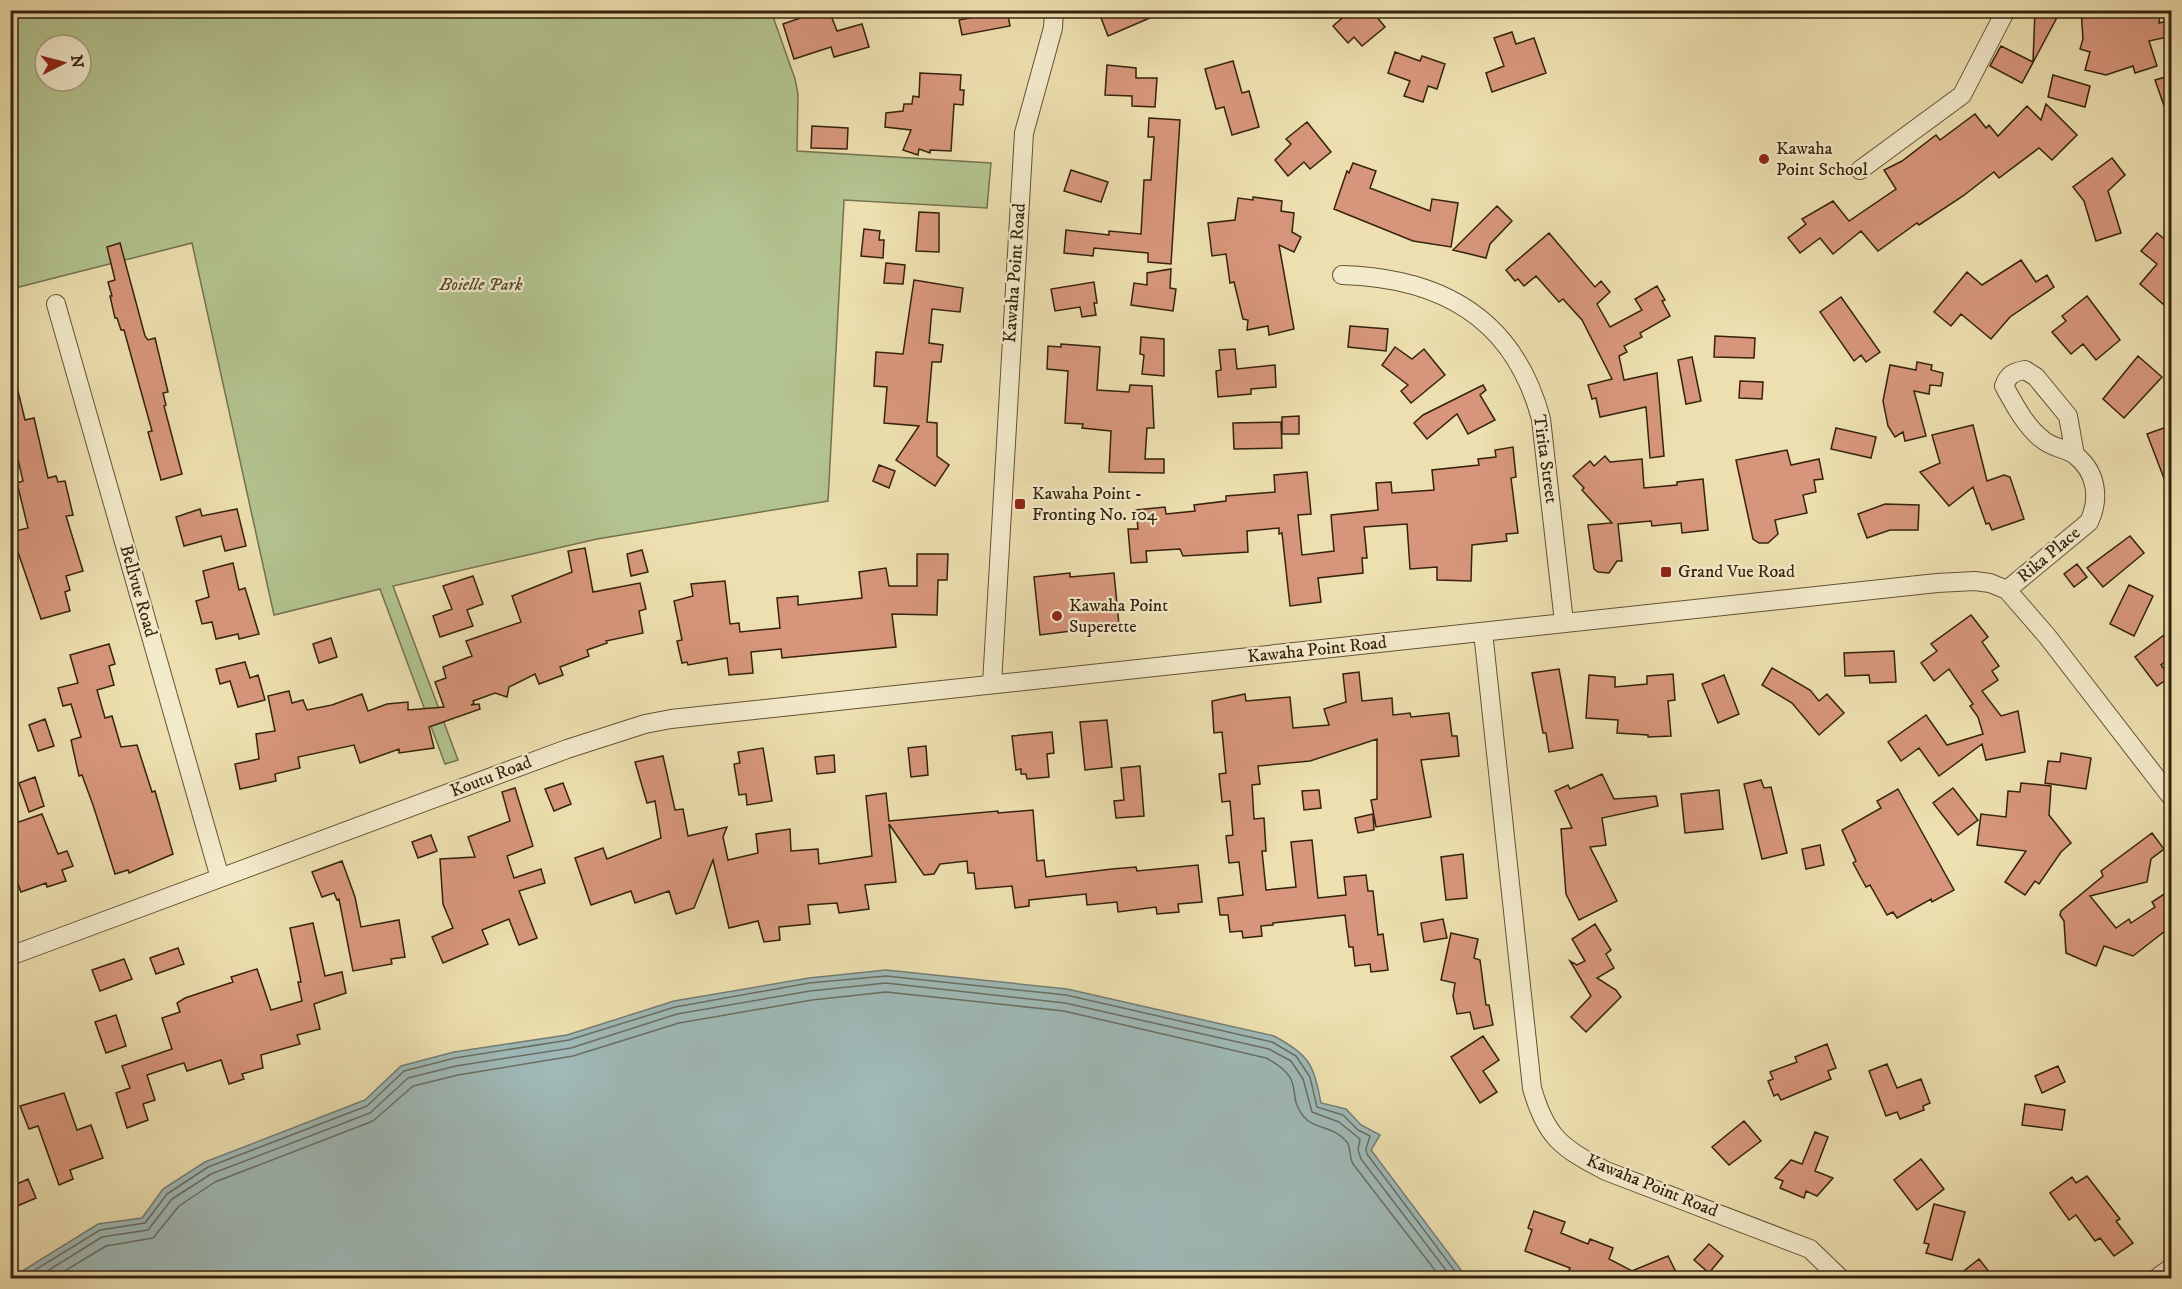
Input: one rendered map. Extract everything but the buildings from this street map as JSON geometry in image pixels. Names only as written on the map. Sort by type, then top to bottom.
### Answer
[{"type":"street","name":"Kawaha Point Road","points":[[1053,10],[1053,28],[1024,134],[992,684],[1483,632],[1532,1088],[1539,1113],[1553,1136],[1576,1155],[1606,1171],[1810,1248],[1840,1278]]},
{"type":"street","points":[[1860,170],[1962,95],[2006,10]]},
{"type":"street","name":"Tirita Street","points":[[1342,275],[1400,280],[1420,285],[1452,299],[1486,323],[1514,356],[1536,400],[1541,419],[1564,622]]},
{"type":"street","name":"Bellvue Road","points":[[56,304],[220,878]]},
{"type":"street","name":"Rika Place","points":[[2007,590],[2090,522],[2096,507],[2096,490],[2089,471],[2075,455],[2041,439],[2013,403],[2004,386],[2007,377],[2013,372],[2025,370],[2036,377],[2068,416],[2075,455]]},
{"type":"street","points":[[1483,632],[1936,583],[1975,581],[1990,583],[2007,590],[2048,636],[2172,798]]},
{"type":"street","name":"Koutu Road","points":[[10,956],[567,748],[645,724],[705,713],[992,684]]},
{"type":"street","points":[[2157,1278],[2172,1267]]},
{"type":"green space","name":"Boielle Park","points":[[11,11],[771,11],[798,94],[797,151],[991,163],[987,208],[844,200],[828,501],[597,539],[393,586],[458,760],[445,764],[380,589],[274,615],[192,243],[11,289]]},
{"type":"water","points":[[886,970],[1067,989],[1274,1036],[1303,1055],[1308,1062],[1315,1078],[1321,1103],[1346,1109],[1361,1125],[1380,1135],[1371,1150],[1467,1278],[11,1278],[98,1224],[142,1218],[163,1189],[205,1162],[365,1100],[401,1066],[454,1052],[567,1035],[674,1001],[809,978]]},
{"type":"place","name":"Kawaha Point School","points":[[1764,159]]},
{"type":"place","name":"Kawaha Point - Fronting No. 104","points":[[1020,504]]},
{"type":"place","name":"Grand Vue Road","points":[[1666,572]]},
{"type":"place","name":"Kawaha Point Superette","points":[[1057,616]]}]
